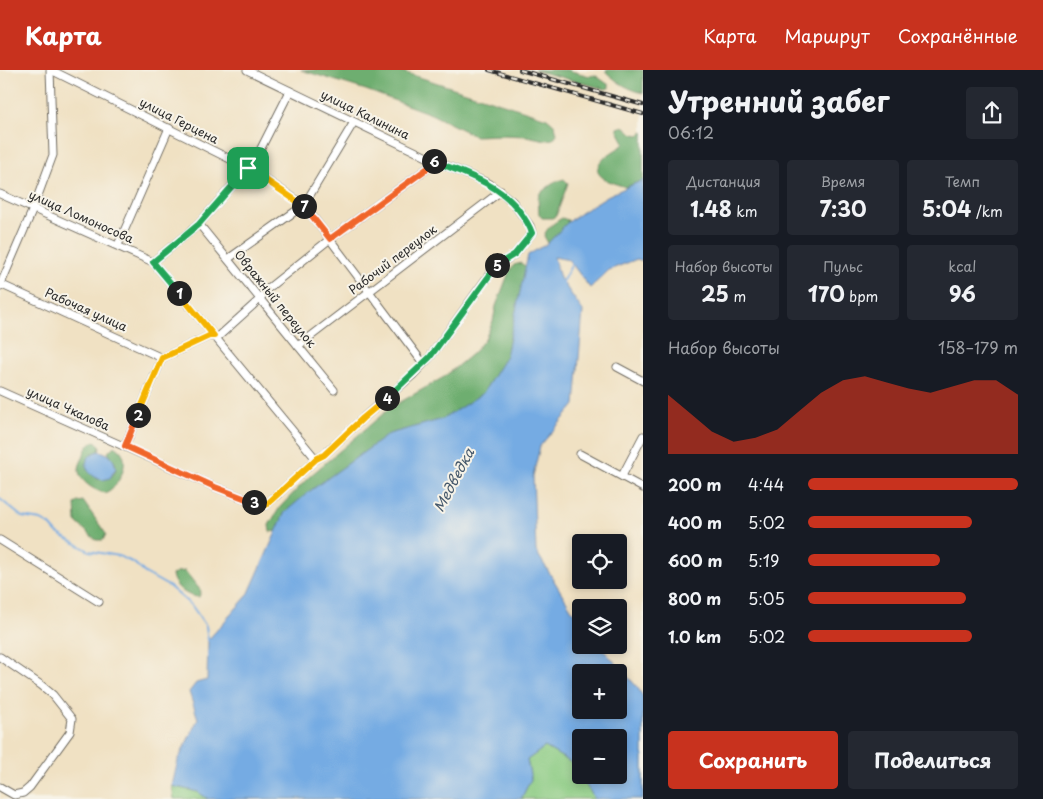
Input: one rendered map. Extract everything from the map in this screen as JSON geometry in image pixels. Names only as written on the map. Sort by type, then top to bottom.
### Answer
[{"type":"street","name":"улица Герцена","points":[[50,70],[248,168],[304,205],[423,363]]},
{"type":"street","points":[[0,284],[33,209],[53,155],[50,70]]},
{"type":"street","name":"улица Калинина","points":[[247,70],[433,160],[490,184],[512,201],[530,226],[532,233],[515,254],[494,268],[430,357],[423,363]]},
{"type":"street","points":[[290,91],[255,161],[199,224],[153,262],[316,459],[324,455],[414,374],[423,363]]},
{"type":"street","points":[[228,259],[304,205],[354,122]]},
{"type":"street","points":[[118,245],[169,128]]},
{"type":"street","points":[[125,446],[162,358],[209,336],[218,337],[260,299],[266,290],[330,239],[428,168],[433,160]]},
{"type":"street","name":"Рабочий переулок","points":[[298,346],[501,191]]},
{"type":"street","name":"улица Ломоносова","points":[[0,194],[153,262]]},
{"type":"street","name":"Овражный переулок","points":[[199,224],[334,390]]},
{"type":"street","name":"Рабочая улица","points":[[0,284],[162,358]]},
{"type":"street","points":[[617,367],[643,381]]},
{"type":"street","name":"улица Чкалова","points":[[0,391],[215,487],[266,505],[316,459]]},
{"type":"street","points":[[622,476],[643,436]]},
{"type":"street","points":[[580,454],[643,488]]},
{"type":"street","points":[[0,540],[100,602]]},
{"type":"street","points":[[0,657],[53,695],[72,719],[70,732],[30,788],[23,793],[14,795],[0,787]]},
{"type":"green space","points":[[301,70],[397,70],[547,118],[555,125],[557,134],[553,139],[546,140],[526,136],[475,136],[431,114],[366,90]]},
{"type":"green space","points":[[534,70],[567,70],[590,76],[595,75],[609,85],[609,88],[605,89]]},
{"type":"green space","points":[[606,70],[643,70],[643,93],[619,82]]},
{"type":"green space","points":[[624,126],[633,134],[639,135],[643,132],[643,180],[626,187],[605,179],[598,172],[598,167],[603,159],[623,145],[624,142],[618,128]]},
{"type":"green space","points":[[564,179],[568,183],[556,216],[542,218],[539,214],[538,198],[540,193],[555,182]]},
{"type":"green space","points":[[562,218],[568,220],[567,223],[548,243],[544,236],[545,233]]},
{"type":"green space","points":[[521,263],[526,267],[506,356],[483,393],[443,419],[389,434],[310,491],[285,512],[277,531],[270,532],[269,525],[280,507],[310,476],[390,408],[444,377],[473,353],[485,339],[493,321],[496,306],[509,272],[514,265]]},
{"type":"green space","points":[[95,441],[100,446],[99,451],[91,454],[97,479],[108,478],[114,474],[115,463],[108,452],[114,446],[124,456],[123,471],[120,478],[111,490],[105,493],[88,485],[79,473],[79,466],[86,450]]},
{"type":"green space","points":[[83,501],[106,534],[103,540],[96,540],[76,522],[75,504]]},
{"type":"green space","points":[[185,571],[201,591],[199,597],[186,593],[175,584],[172,575]]},
{"type":"green space","points":[[545,747],[572,763],[572,784],[585,784],[595,799],[521,799],[531,779],[527,760]]},
{"type":"green space","points":[[172,786],[198,792],[208,799],[174,799]]},
{"type":"water","points":[[643,180],[643,261],[637,259],[609,270],[590,288],[569,260],[554,257],[560,278],[583,311],[575,405],[540,446],[533,476],[536,551],[572,610],[572,654],[607,654],[616,664],[572,664],[572,719],[627,719],[627,676],[643,697],[643,799],[595,799],[585,784],[627,784],[627,729],[572,729],[572,763],[545,747],[527,760],[531,779],[521,799],[208,799],[198,792],[172,786],[178,760],[198,719],[189,692],[196,683],[207,680],[208,640],[248,595],[285,512],[310,491],[389,434],[443,419],[483,393],[506,356],[528,255],[548,243],[567,223],[607,196]]},
{"type":"water","points":[[99,451],[110,456],[116,468],[110,478],[103,480],[92,475],[86,467],[88,458]]},
{"type":"waterway","name":"Медведка","points":[[561,284],[572,264]]},
{"type":"waterway","points":[[0,499],[22,517],[41,520],[50,525],[57,533],[89,551],[119,556],[134,563],[145,573],[170,587],[192,606],[206,626],[208,640],[210,641]]},
{"type":"railway","points":[[489,70],[643,114]]},
{"type":"railway","points":[[520,70],[643,105]]},
{"type":"route","points":[[433,160],[490,184],[501,191],[512,201],[524,217],[532,233],[515,254],[494,268],[430,357],[414,374],[266,505],[215,487],[125,446],[162,358],[209,336],[214,336],[153,262],[199,224],[248,168],[304,205],[330,239],[428,168],[433,160]]}]
